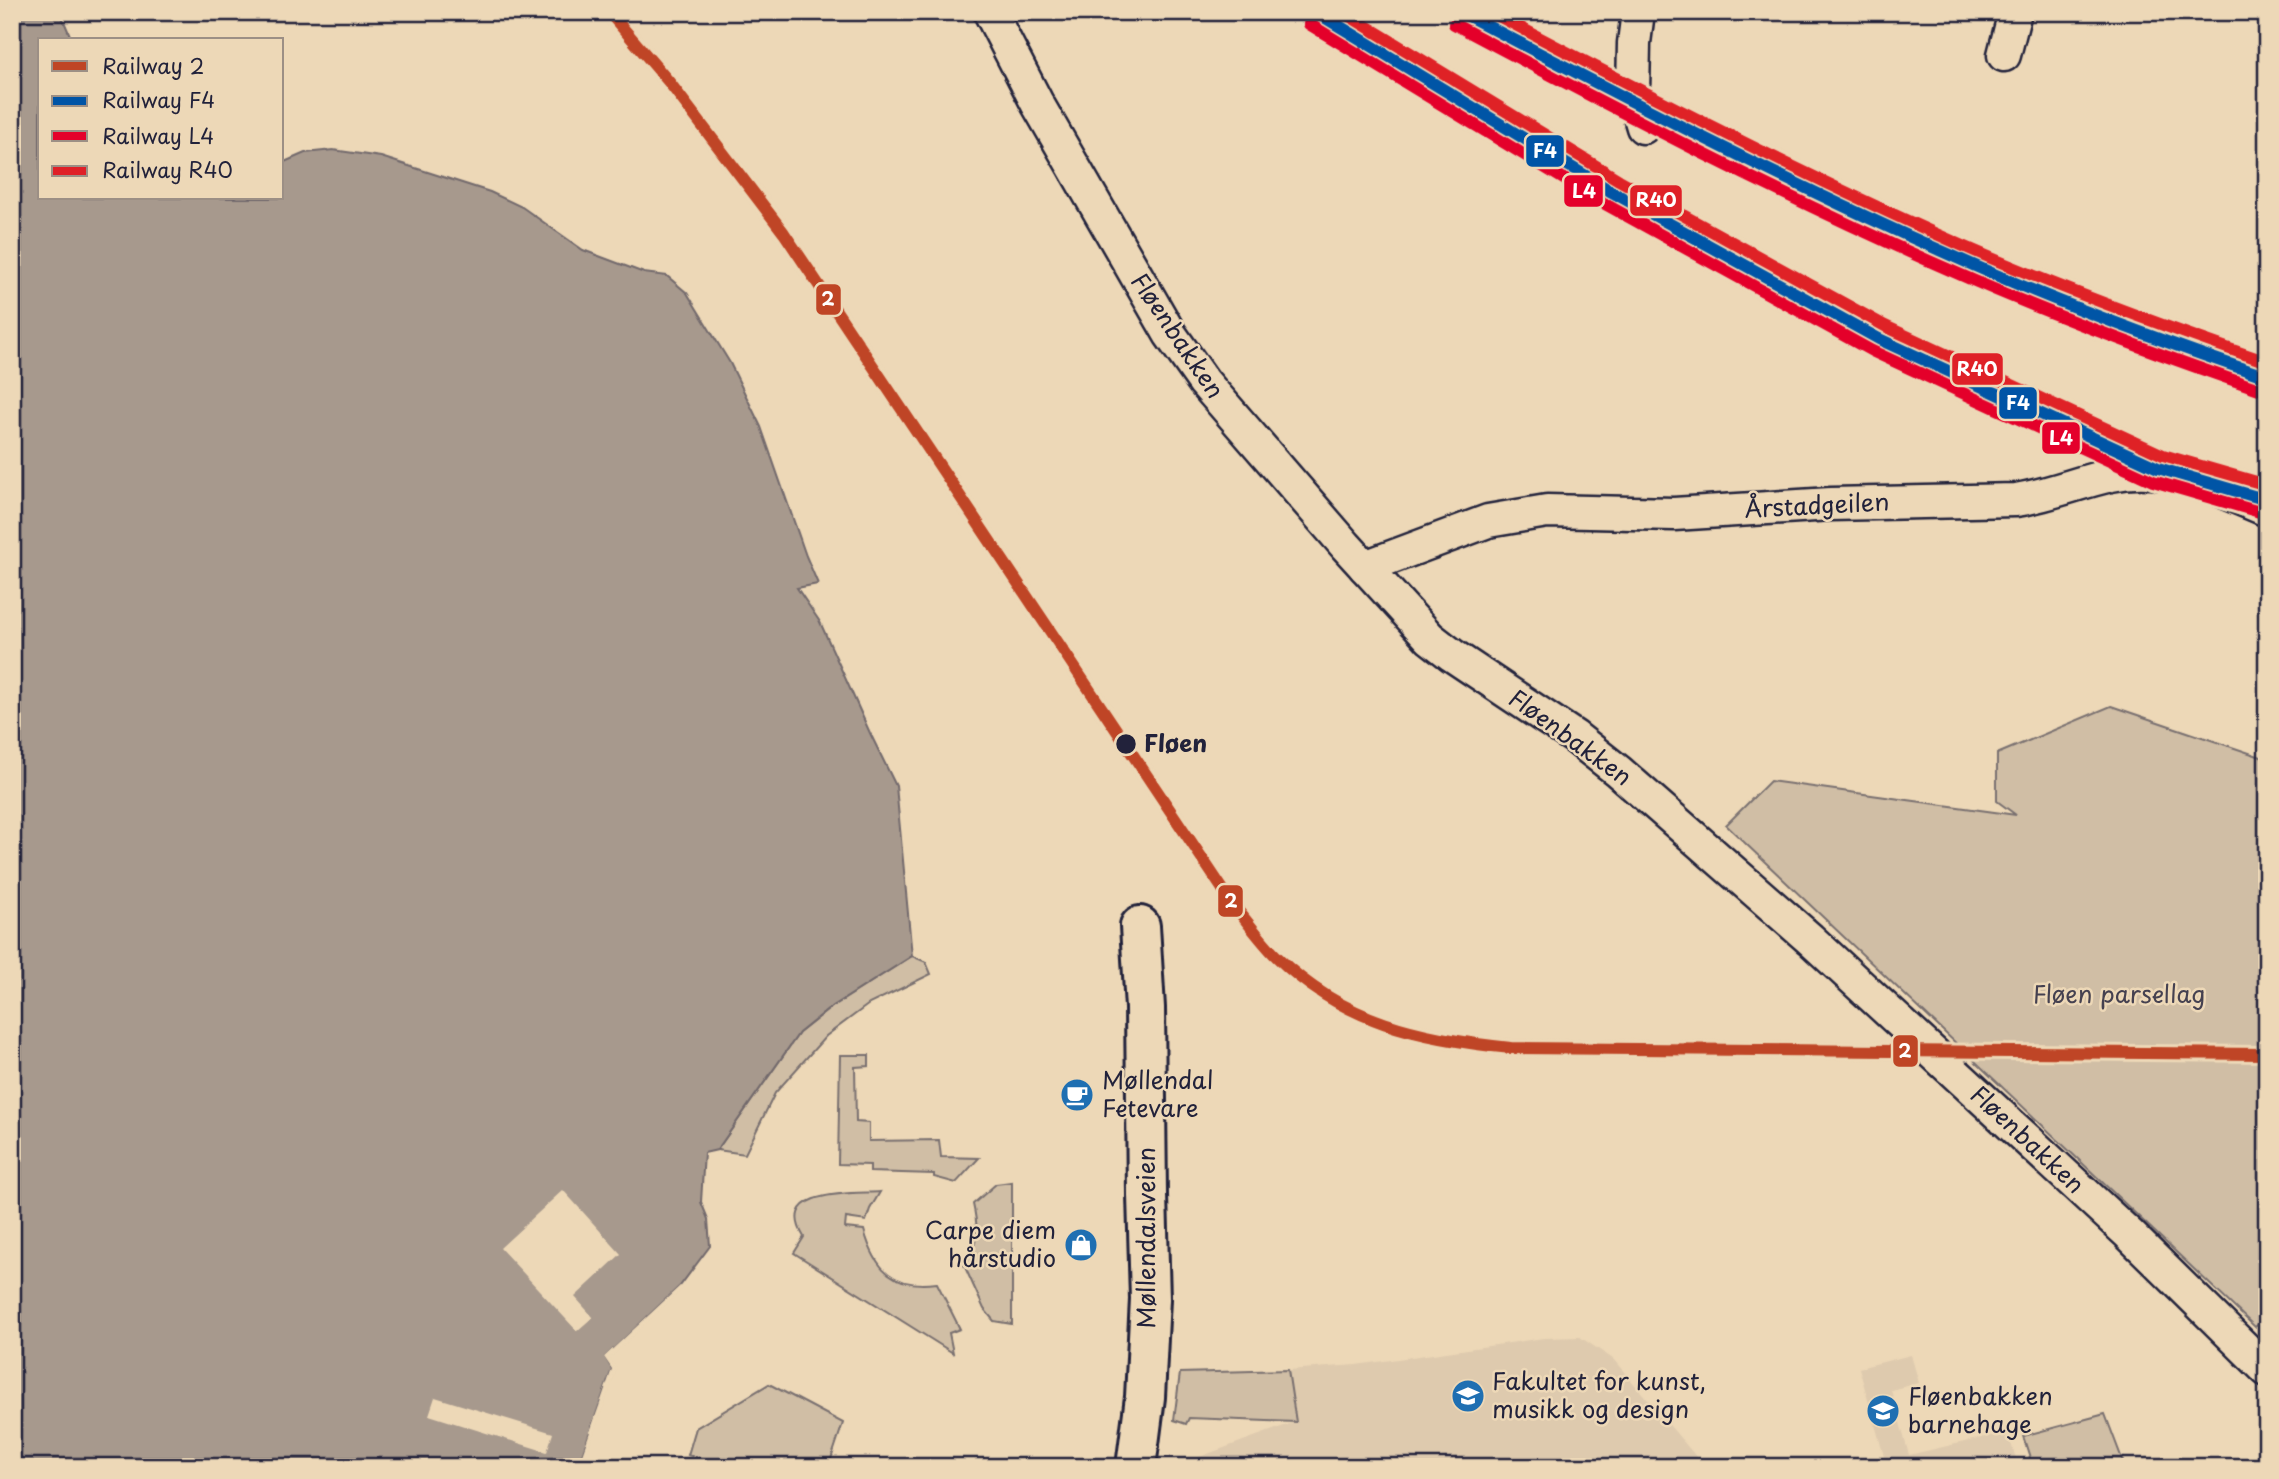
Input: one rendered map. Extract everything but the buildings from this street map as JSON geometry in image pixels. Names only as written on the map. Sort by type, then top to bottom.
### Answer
[{"type":"street","name":"Fløenbakken","points":[[990,12],[1044,116],[1170,334],[1204,382],[1430,638],[1575,737],[1618,771],[1810,939],[2137,1243],[2267,1370]]},
{"type":"street","points":[[1638,12],[1633,93],[1643,127]]},
{"type":"street","points":[[2004,55],[2015,12]]},
{"type":"street","name":"Årstadgeilen","points":[[1365,567],[1488,521],[1529,513],[1580,511],[1674,514],[1831,504],[2016,499],[2037,497],[2102,477],[2136,471],[2165,472],[2194,479],[2267,510]]},
{"type":"street","name":"Møllendalsveien","points":[[1136,1467],[1145,1397],[1150,1299],[1146,1021],[1140,926]]},
{"type":"shaded area","points":[[12,12],[60,12],[71,38],[38,38],[38,200],[284,200],[284,162],[305,153],[333,150],[381,157],[490,192],[522,207],[583,250],[644,273],[667,276],[687,293],[730,363],[761,427],[818,584],[797,588],[820,622],[896,786],[912,956],[830,1008],[799,1033],[717,1150],[704,1153],[701,1202],[708,1219],[710,1246],[680,1286],[605,1357],[612,1369],[579,1463],[575,1467],[12,1467]]},
{"type":"shaded area","name":"Fakultet for kunst, musikk og design","points":[[1580,1337],[1613,1359],[1705,1467],[1172,1467],[1295,1422],[1288,1370],[1356,1365],[1544,1338]]},
{"type":"shaded area","name":"Fløenbakken barnehage","points":[[1911,1355],[1919,1383],[1891,1390],[1909,1455],[2007,1432],[2019,1467],[1887,1467],[1859,1368]]},
{"type":"green space","name":"Fløen parsellag","points":[[2111,706],[2267,759],[2267,1317],[2255,1327],[1726,825],[1770,781],[2016,815],[1997,801],[1997,754]]},
{"type":"green space","points":[[912,956],[926,962],[931,974],[869,1004],[826,1036],[775,1093],[745,1154],[717,1150],[799,1033],[832,1007]]},
{"type":"green space","points":[[840,1055],[869,1055],[869,1066],[855,1067],[856,1122],[869,1123],[869,1141],[939,1140],[941,1157],[979,1158],[956,1183],[934,1177],[934,1174],[870,1172],[870,1165],[838,1164]]},
{"type":"green space","points":[[1012,1182],[1012,1324],[994,1321],[984,1309],[964,1265],[973,1250],[976,1236],[973,1204],[996,1184]]},
{"type":"green space","points":[[880,1192],[866,1221],[846,1218],[845,1228],[864,1230],[874,1256],[888,1274],[909,1283],[937,1283],[960,1329],[949,1333],[953,1353],[794,1253],[804,1237],[798,1221],[800,1210],[808,1202],[837,1194]]},
{"type":"green space","points":[[1288,1370],[1296,1422],[1189,1418],[1186,1424],[1174,1420],[1180,1373]]},
{"type":"green space","points":[[769,1384],[843,1423],[831,1459],[812,1467],[730,1467],[688,1455],[696,1428]]},
{"type":"green space","points":[[2105,1414],[2125,1467],[2033,1467],[2023,1436]]},
{"type":"pier","points":[[563,1190],[621,1254],[575,1297],[593,1317],[577,1331],[500,1248]]},
{"type":"pier","points":[[680,1286],[683,1287],[609,1358],[616,1370],[582,1463],[579,1463],[612,1369],[604,1357]]},
{"type":"pier","points":[[435,1397],[553,1433],[547,1452],[429,1415]]},
{"type":"rail line","name":"2","points":[[609,12],[669,82],[784,233],[1232,903],[1277,957],[1302,979],[1329,997],[1385,1024],[1446,1039],[1511,1048],[2267,1054]]},
{"type":"rail line","name":"F4","points":[[1316,12],[1612,192],[1879,339],[2158,468],[2267,500]]},
{"type":"rail line","name":"R40","points":[[1343,12],[1619,180],[1885,326],[2163,455],[2267,485]]},
{"type":"rail line","name":"F4","points":[[1461,12],[1706,139],[1892,229],[2071,306],[2267,377]]},
{"type":"rail line","name":"R40","points":[[1491,12],[1724,133],[1961,245],[2036,277],[2267,362]]},
{"type":"rail line","name":"L4","points":[[1309,24],[1605,204],[1872,351],[2153,481],[2263,513]]},
{"type":"rail line","name":"L4","points":[[1454,24],[1701,152],[1889,243],[2067,319],[2262,390]]},
{"type":"place","name":"Fløen","points":[[1126,744]]},
{"type":"place","name":"Møllendal Fetevare","points":[[1077,1095]]},
{"type":"place","name":"Carpe diem hårstudio","points":[[1081,1245]]},
{"type":"place","name":"Fakultet for kunst, musikk og design","points":[[1468,1396]]},
{"type":"place","name":"Fløenbakken barnehage","points":[[1883,1411]]}]
